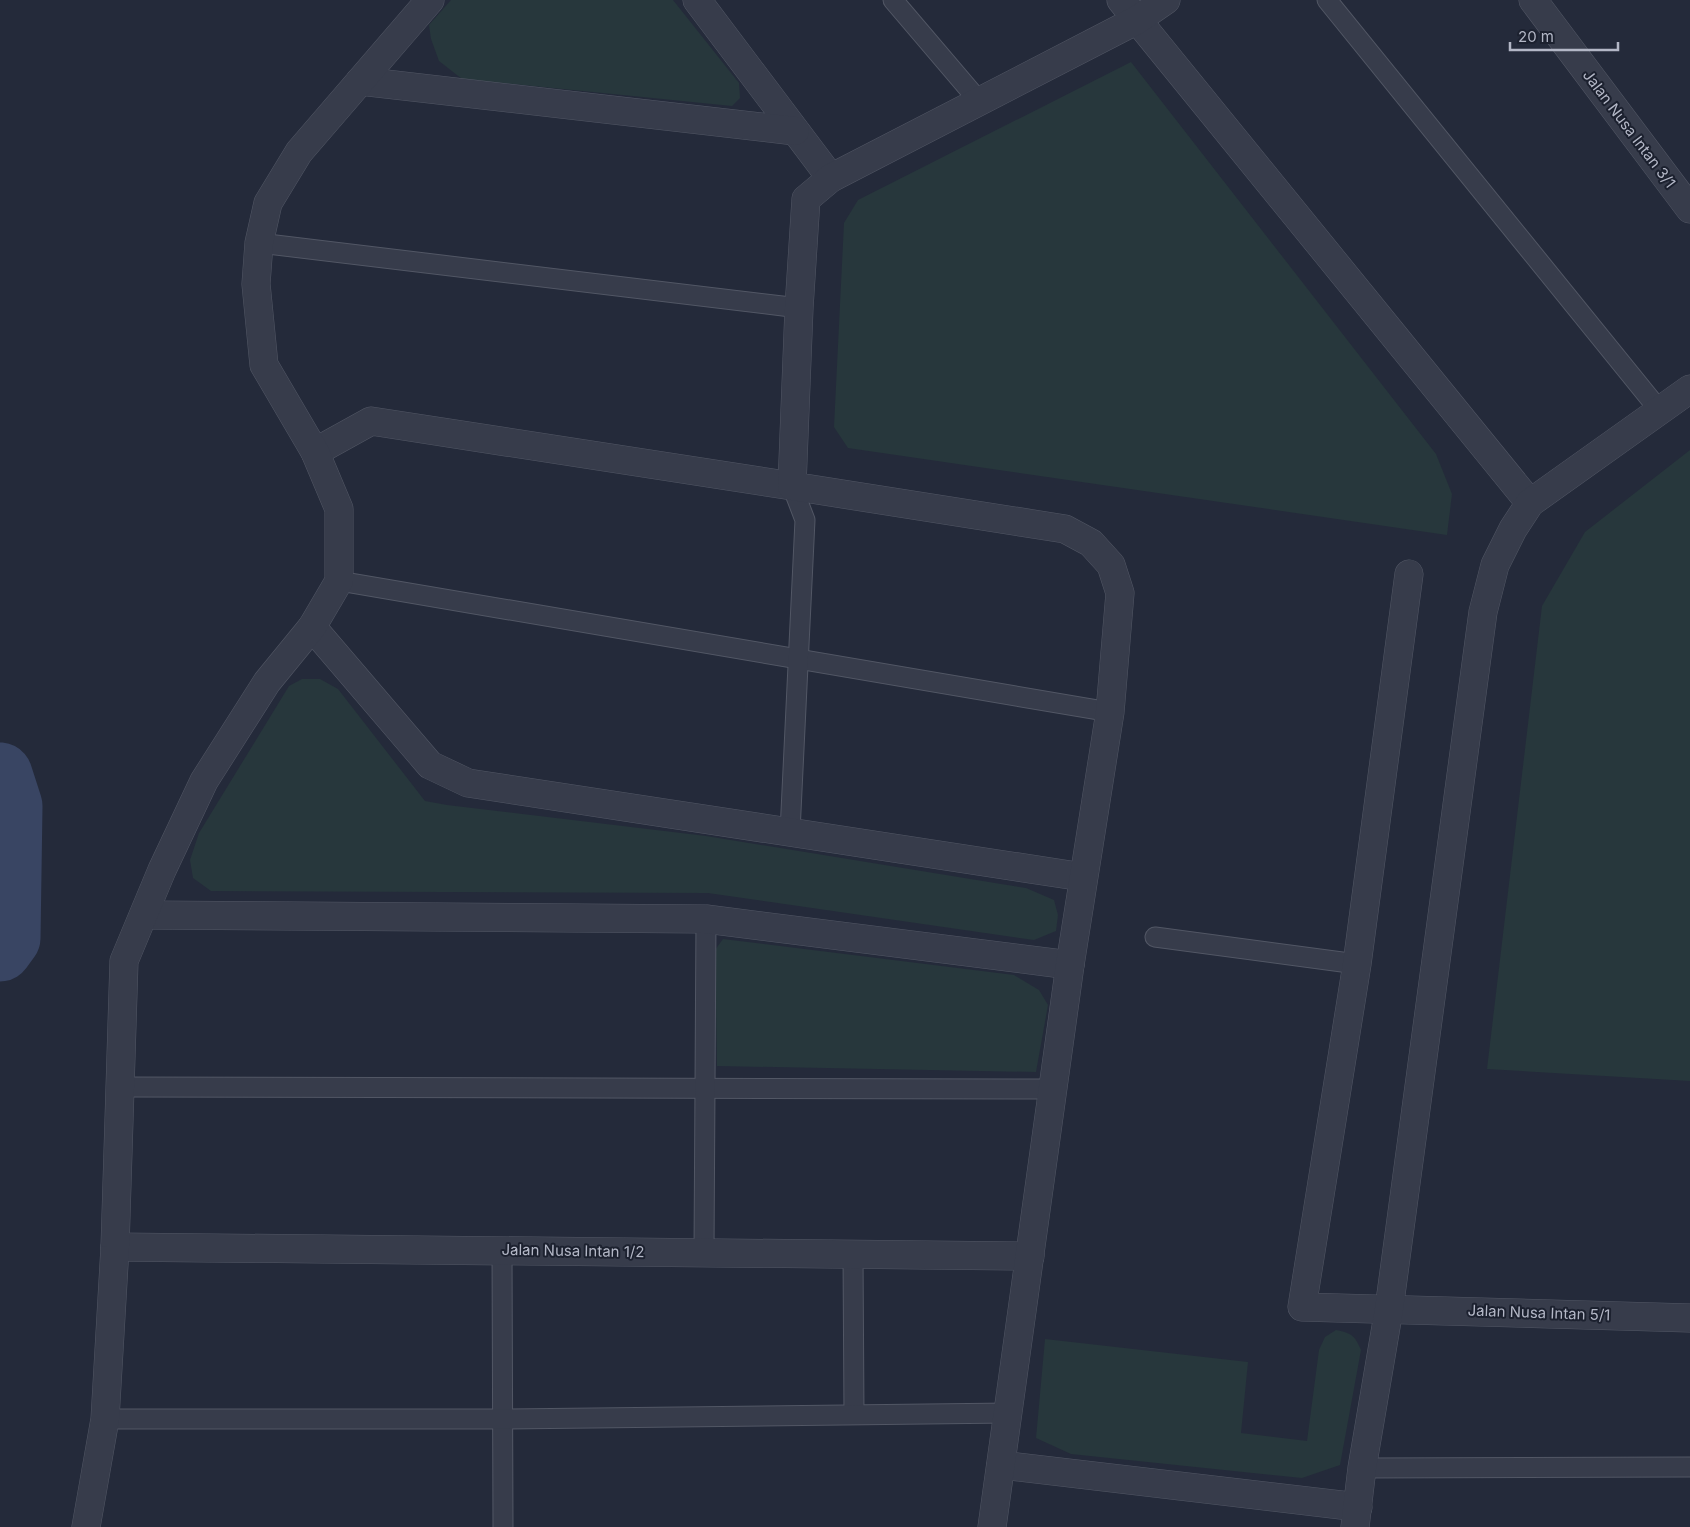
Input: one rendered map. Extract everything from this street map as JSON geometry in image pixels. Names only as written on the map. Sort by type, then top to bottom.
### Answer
[{"type":"street","points":[[86,1527],[105,1419],[115,1247],[124,961],[162,870],[204,781],[267,682],[312,627],[339,581],[339,509],[315,452],[264,365],[256,284],[259,243],[268,203],[299,152],[430,0]]},
{"type":"street","points":[[697,0],[830,178]]},
{"type":"street","points":[[792,486],[799,308],[806,199],[830,178],[979,101],[1129,10],[1166,0]]},
{"type":"street","name":"Jalan Nusa Intan 3/1","points":[[1533,0],[1690,209]]},
{"type":"street","points":[[1129,10],[1530,503]]},
{"type":"street","points":[[360,81],[795,131]]},
{"type":"street","points":[[1001,1465],[1356,1517],[1362,1468],[1389,1309],[1483,612],[1495,565],[1513,529],[1530,503],[1690,389]]},
{"type":"street","points":[[315,452],[371,421],[1065,530],[1091,543],[1111,565],[1120,593],[1110,712],[1070,965],[992,1527]]},
{"type":"street","points":[[1357,964],[1409,574]]},
{"type":"street","points":[[312,627],[430,765],[468,783],[1083,877]]},
{"type":"street","points":[[144,915],[706,919],[1070,965]]},
{"type":"street","name":"Jalan Nusa Intan 5/1","points":[[1357,964],[1302,1307],[1690,1318]]},
{"type":"street","name":"Jalan Nusa Intan 1/2","points":[[115,1247],[1030,1256]]},
{"type":"lane","points":[[893,0],[979,101]]},
{"type":"lane","points":[[1327,0],[1660,411]]},
{"type":"lane","points":[[259,243],[799,308]]},
{"type":"lane","points":[[790,832],[805,520],[792,486]]},
{"type":"lane","points":[[339,581],[1110,712]]},
{"type":"lane","points":[[704,1252],[706,919]]},
{"type":"lane","points":[[1155,937],[1357,964]]},
{"type":"lane","points":[[121,1087],[1053,1089]]},
{"type":"lane","points":[[502,1250],[503,1527]]},
{"type":"lane","points":[[853,1254],[854,1414]]},
{"type":"lane","points":[[105,1419],[503,1419],[1009,1413]]},
{"type":"lane","points":[[1362,1468],[1690,1467]]},
{"type":"shaded area","points":[[451,0],[673,0],[739,83],[740,98],[732,106],[462,79],[439,61],[431,39],[429,25]]},
{"type":"shaded area","points":[[1131,62],[1436,454],[1452,494],[1447,535],[848,448],[834,427],[844,223],[858,200]]},
{"type":"shaded area","points":[[1690,450],[1690,1081],[1487,1069],[1542,606],[1585,532]]},
{"type":"shaded area","points":[[302,679],[320,679],[338,689],[425,801],[706,836],[1026,888],[1054,900],[1058,915],[1056,931],[1034,940],[708,893],[211,891],[193,878],[190,860],[199,833],[289,686]]},
{"type":"shaded area","points":[[723,939],[1014,975],[1039,990],[1048,1005],[1036,1072],[717,1066],[715,950]]},
{"type":"shaded area","points":[[1336,1330],[1346,1332],[1352,1336],[1357,1341],[1361,1350],[1340,1465],[1302,1478],[1071,1454],[1036,1438],[1045,1339],[1248,1362],[1241,1433],[1307,1441],[1319,1350],[1325,1337]]},
{"type":"waterway","points":[[0,775],[10,806],[8,938],[0,949]]}]
